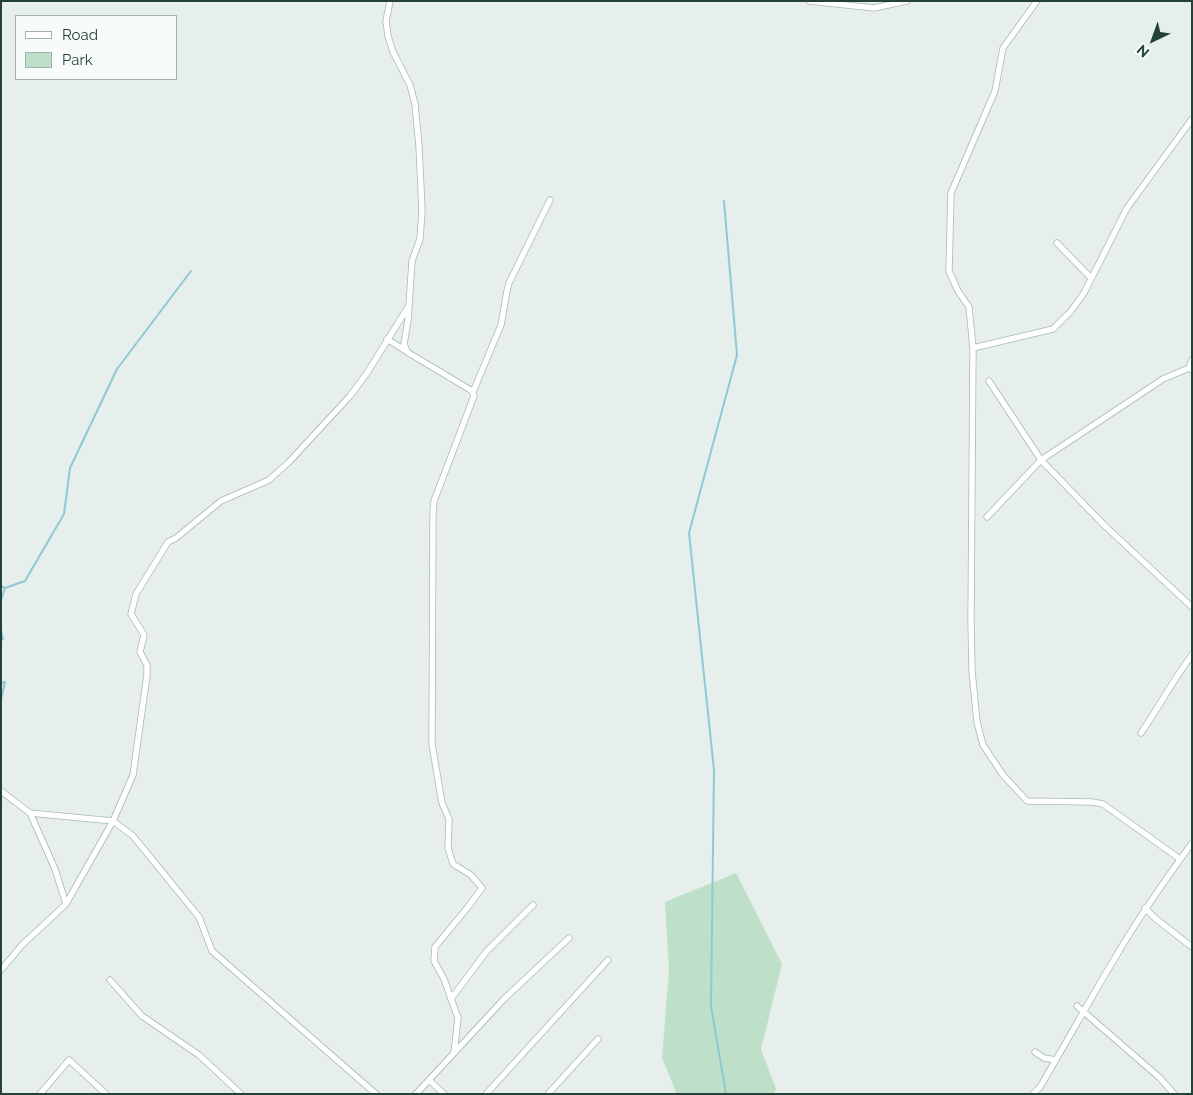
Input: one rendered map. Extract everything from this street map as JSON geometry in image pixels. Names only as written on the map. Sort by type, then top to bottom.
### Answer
[{"type":"street","points":[[390,1],[386,21],[388,36],[393,52],[410,85],[415,104],[420,146],[422,211],[420,239],[412,261],[404,344],[407,352]]},
{"type":"street","points":[[809,1],[874,8],[906,1]]},
{"type":"street","points":[[1037,1],[1003,48],[995,91],[951,194],[949,271],[958,291],[969,307],[973,348],[972,671],[977,722],[982,745],[1003,775],[1026,801],[1092,802],[1103,804],[1180,859]]},
{"type":"street","points":[[973,348],[1053,329],[1072,311],[1084,293],[1127,208],[1192,119]]},
{"type":"street","points":[[454,1053],[458,1018],[444,980],[434,961],[435,947],[482,888],[471,875],[453,864],[448,848],[449,819],[442,803],[432,744],[434,501],[471,407],[474,396],[473,392],[501,325],[509,283],[550,200]]},
{"type":"street","points":[[1057,242],[1091,278]]},
{"type":"street","points":[[1,970],[22,945],[66,904],[113,820],[133,775],[147,675],[146,666],[140,652],[144,635],[131,614],[136,594],[168,542],[176,538],[221,501],[269,480],[289,462],[350,396],[367,373],[409,305]]},
{"type":"street","points":[[387,339],[473,392]]},
{"type":"street","points":[[987,517],[1041,460],[1162,379],[1190,369],[1192,360]]},
{"type":"street","points":[[989,381],[1041,460],[1104,525],[1192,607]]},
{"type":"street","points":[[1141,732],[1192,655]]},
{"type":"street","points":[[1,791],[30,813],[55,868],[66,904]]},
{"type":"street","points":[[30,813],[113,820],[133,836],[199,917],[212,951],[376,1094]]},
{"type":"street","points":[[1034,1094],[1084,1013],[1115,957],[1146,908],[1192,843]]},
{"type":"street","points":[[451,999],[486,952],[533,905]]},
{"type":"street","points":[[1146,908],[1156,919],[1192,947]]},
{"type":"street","points":[[416,1094],[504,999],[569,938]]},
{"type":"street","points":[[486,1094],[608,960]]},
{"type":"street","points":[[110,980],[142,1016],[199,1054],[241,1094]]},
{"type":"street","points":[[1076,1006],[1160,1078],[1174,1094]]},
{"type":"street","points":[[548,1094],[598,1039]]},
{"type":"street","points":[[1035,1052],[1044,1058],[1056,1060]]},
{"type":"street","points":[[40,1094],[69,1060],[106,1094]]},
{"type":"street","points":[[429,1080],[444,1094]]},
{"type":"green space","points":[[736,873],[782,964],[761,1049],[776,1089],[774,1094],[677,1094],[662,1058],[669,970],[665,902]]},
{"type":"waterway","points":[[724,201],[737,355],[689,533],[714,770],[711,1006],[726,1094]]},
{"type":"waterway","points":[[5,588],[25,581],[64,514],[70,468],[117,369],[191,271]]},
{"type":"waterway","points":[[1,586],[5,588],[1,600]]},
{"type":"waterway","points":[[1,631],[3,639],[1,640]]},
{"type":"waterway","points":[[1,683],[5,682],[1,700]]}]
